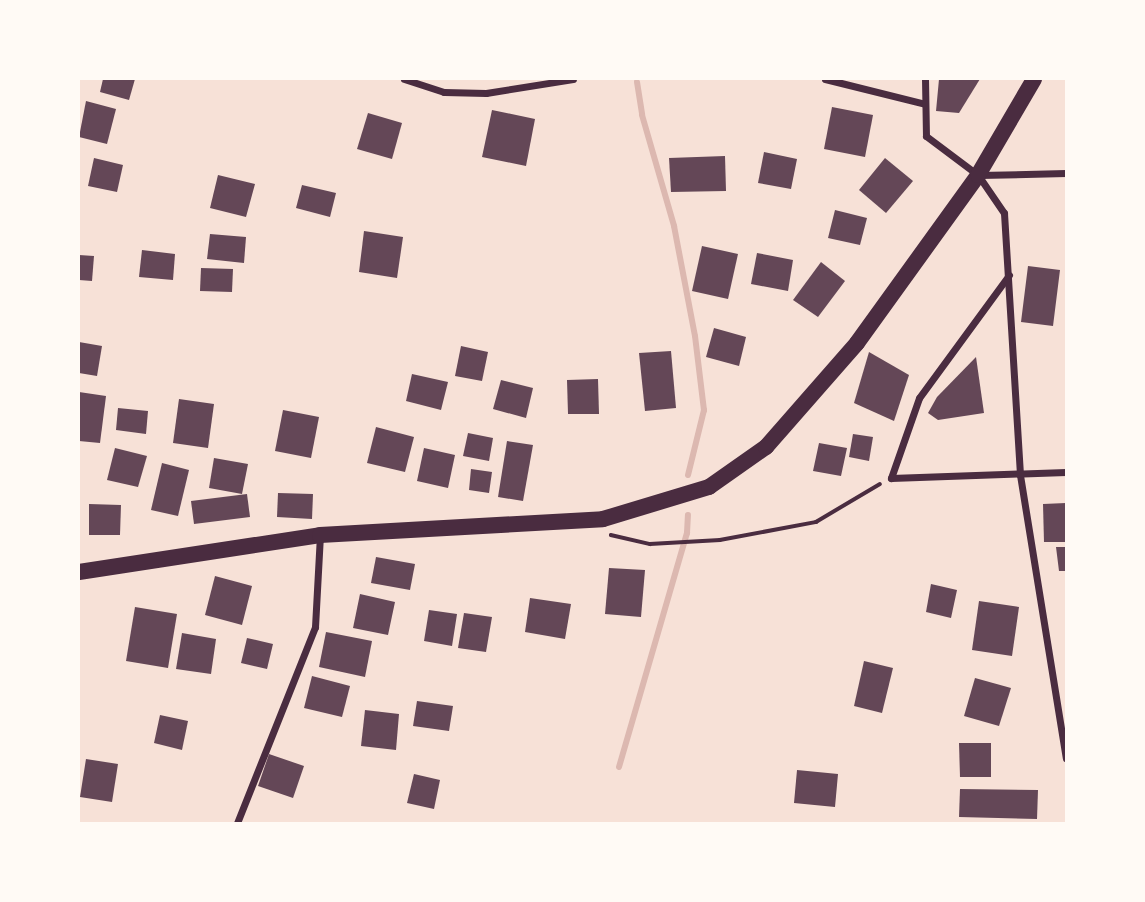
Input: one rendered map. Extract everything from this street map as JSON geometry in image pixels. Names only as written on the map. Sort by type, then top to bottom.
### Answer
[{"type":"highway","points":[[79,572],[320,535],[603,519],[709,487],[766,447],[857,343],[978,175],[1034,79]]},
{"type":"street","points":[[404,79],[444,92],[486,93],[573,79]]},
{"type":"street","points":[[825,79],[925,104]]},
{"type":"street","points":[[925,79],[926,136],[978,175],[1004,213],[1020,475],[1066,758]]},
{"type":"street","points":[[978,175],[1066,173]]},
{"type":"street","points":[[1009,275],[919,398],[891,478],[1066,472]]},
{"type":"street","points":[[237,823],[315,627],[320,535]]},
{"type":"path","points":[[671,543],[698,542],[816,522],[891,478]]},
{"type":"building","points":[[103,79],[135,79],[129,100],[100,92]]},
{"type":"building","points":[[939,79],[980,79],[959,113],[936,111]]},
{"type":"building","points":[[86,101],[116,109],[107,144],[79,137]]},
{"type":"building","points":[[832,107],[873,115],[865,157],[824,149]]},
{"type":"building","points":[[492,110],[535,119],[526,166],[482,157]]},
{"type":"building","points":[[368,113],[402,123],[392,159],[357,149]]},
{"type":"building","points":[[764,152],[797,159],[791,189],[758,183]]},
{"type":"building","points":[[725,156],[726,191],[671,192],[669,158]]},
{"type":"building","points":[[94,158],[123,165],[117,192],[88,186]]},
{"type":"building","points":[[885,158],[913,181],[886,213],[859,190]]},
{"type":"building","points":[[218,175],[255,184],[246,217],[210,208]]},
{"type":"building","points":[[302,185],[336,193],[330,217],[296,208]]},
{"type":"building","points":[[835,210],[867,218],[860,245],[828,238]]},
{"type":"building","points":[[364,231],[403,237],[397,278],[359,272]]},
{"type":"building","points":[[210,234],[246,237],[244,263],[207,259]]},
{"type":"building","points":[[702,246],[738,254],[728,299],[692,291]]},
{"type":"building","points":[[142,250],[175,254],[173,280],[139,277]]},
{"type":"building","points":[[757,253],[793,260],[788,291],[751,284]]},
{"type":"building","points":[[79,255],[94,256],[92,281],[79,280]]},
{"type":"building","points":[[821,262],[845,281],[818,317],[793,300]]},
{"type":"building","points":[[1028,266],[1060,270],[1053,326],[1021,322]]},
{"type":"building","points":[[201,268],[233,269],[232,292],[200,291]]},
{"type":"building","points":[[714,328],[746,337],[739,366],[706,357]]},
{"type":"building","points":[[79,342],[102,346],[97,376],[79,373]]},
{"type":"building","points":[[461,346],[488,352],[482,381],[455,376]]},
{"type":"building","points":[[671,351],[676,408],[645,411],[639,353]]},
{"type":"building","points":[[869,352],[909,375],[894,421],[854,403]]},
{"type":"building","points":[[976,357],[984,413],[938,420],[928,413],[937,397]]},
{"type":"building","points":[[412,374],[448,382],[441,410],[406,401]]},
{"type":"building","points":[[598,379],[599,414],[568,414],[567,380]]},
{"type":"building","points":[[501,380],[533,388],[526,418],[493,409]]},
{"type":"building","points":[[79,392],[106,396],[100,443],[79,441]]},
{"type":"building","points":[[179,399],[214,404],[208,448],[173,443]]},
{"type":"building","points":[[118,408],[148,411],[146,434],[116,430]]},
{"type":"building","points":[[283,410],[319,417],[311,458],[275,451]]},
{"type":"building","points":[[376,427],[414,437],[405,472],[367,463]]},
{"type":"building","points":[[468,433],[493,438],[489,461],[463,456]]},
{"type":"building","points":[[853,434],[873,437],[869,461],[849,457]]},
{"type":"building","points":[[507,441],[533,445],[523,501],[498,497]]},
{"type":"building","points":[[819,443],[847,448],[841,476],[813,471]]},
{"type":"building","points":[[115,448],[147,456],[138,487],[107,480]]},
{"type":"building","points":[[424,448],[455,455],[448,488],[417,481]]},
{"type":"building","points":[[214,458],[248,464],[242,494],[209,488]]},
{"type":"building","points":[[162,463],[189,470],[178,516],[151,510]]},
{"type":"building","points":[[471,469],[492,472],[489,493],[469,490]]},
{"type":"building","points":[[278,493],[313,494],[312,519],[277,517]]},
{"type":"building","points":[[247,494],[250,517],[194,524],[191,501]]},
{"type":"building","points":[[1066,503],[1066,542],[1044,542],[1043,504]]},
{"type":"building","points":[[89,504],[121,505],[120,535],[89,535]]},
{"type":"building","points":[[1056,547],[1066,547],[1066,571],[1059,571]]},
{"type":"building","points":[[376,557],[415,564],[410,590],[371,583]]},
{"type":"building","points":[[609,568],[645,570],[641,617],[605,614]]},
{"type":"building","points":[[215,576],[252,586],[242,625],[205,615]]},
{"type":"building","points":[[931,584],[957,590],[951,618],[926,612]]},
{"type":"building","points":[[360,594],[395,602],[388,635],[353,628]]},
{"type":"building","points":[[530,598],[571,604],[565,639],[525,632]]},
{"type":"building","points":[[979,601],[1019,607],[1012,656],[972,650]]},
{"type":"building","points":[[135,607],[177,614],[168,668],[126,661]]},
{"type":"building","points":[[429,610],[457,614],[452,646],[424,641]]},
{"type":"building","points":[[464,613],[492,617],[486,652],[458,648]]},
{"type":"building","points":[[326,632],[372,641],[365,677],[319,667]]},
{"type":"building","points":[[182,633],[216,639],[211,674],[176,669]]},
{"type":"building","points":[[247,638],[273,644],[267,669],[241,663]]},
{"type":"building","points":[[864,661],[893,668],[882,713],[854,706]]},
{"type":"building","points":[[312,676],[350,686],[342,717],[304,708]]},
{"type":"building","points":[[975,678],[1011,688],[999,726],[964,716]]},
{"type":"building","points":[[417,701],[453,706],[449,731],[413,726]]},
{"type":"building","points":[[365,710],[399,714],[396,750],[361,746]]},
{"type":"building","points":[[160,715],[188,721],[182,750],[154,743]]},
{"type":"building","points":[[959,743],[991,743],[991,777],[960,777]]},
{"type":"building","points":[[269,754],[304,766],[293,798],[258,786]]},
{"type":"building","points":[[86,759],[118,764],[112,802],[80,797]]},
{"type":"building","points":[[797,770],[838,774],[835,807],[794,803]]},
{"type":"building","points":[[414,774],[440,780],[434,809],[407,803]]},
{"type":"building","points":[[960,789],[1038,790],[1037,819],[959,817]]},
{"type":"waterway","points":[[637,82],[642,115],[674,226],[695,336],[704,410],[688,475]]},
{"type":"waterway","points":[[619,767],[687,533],[688,515]]}]
